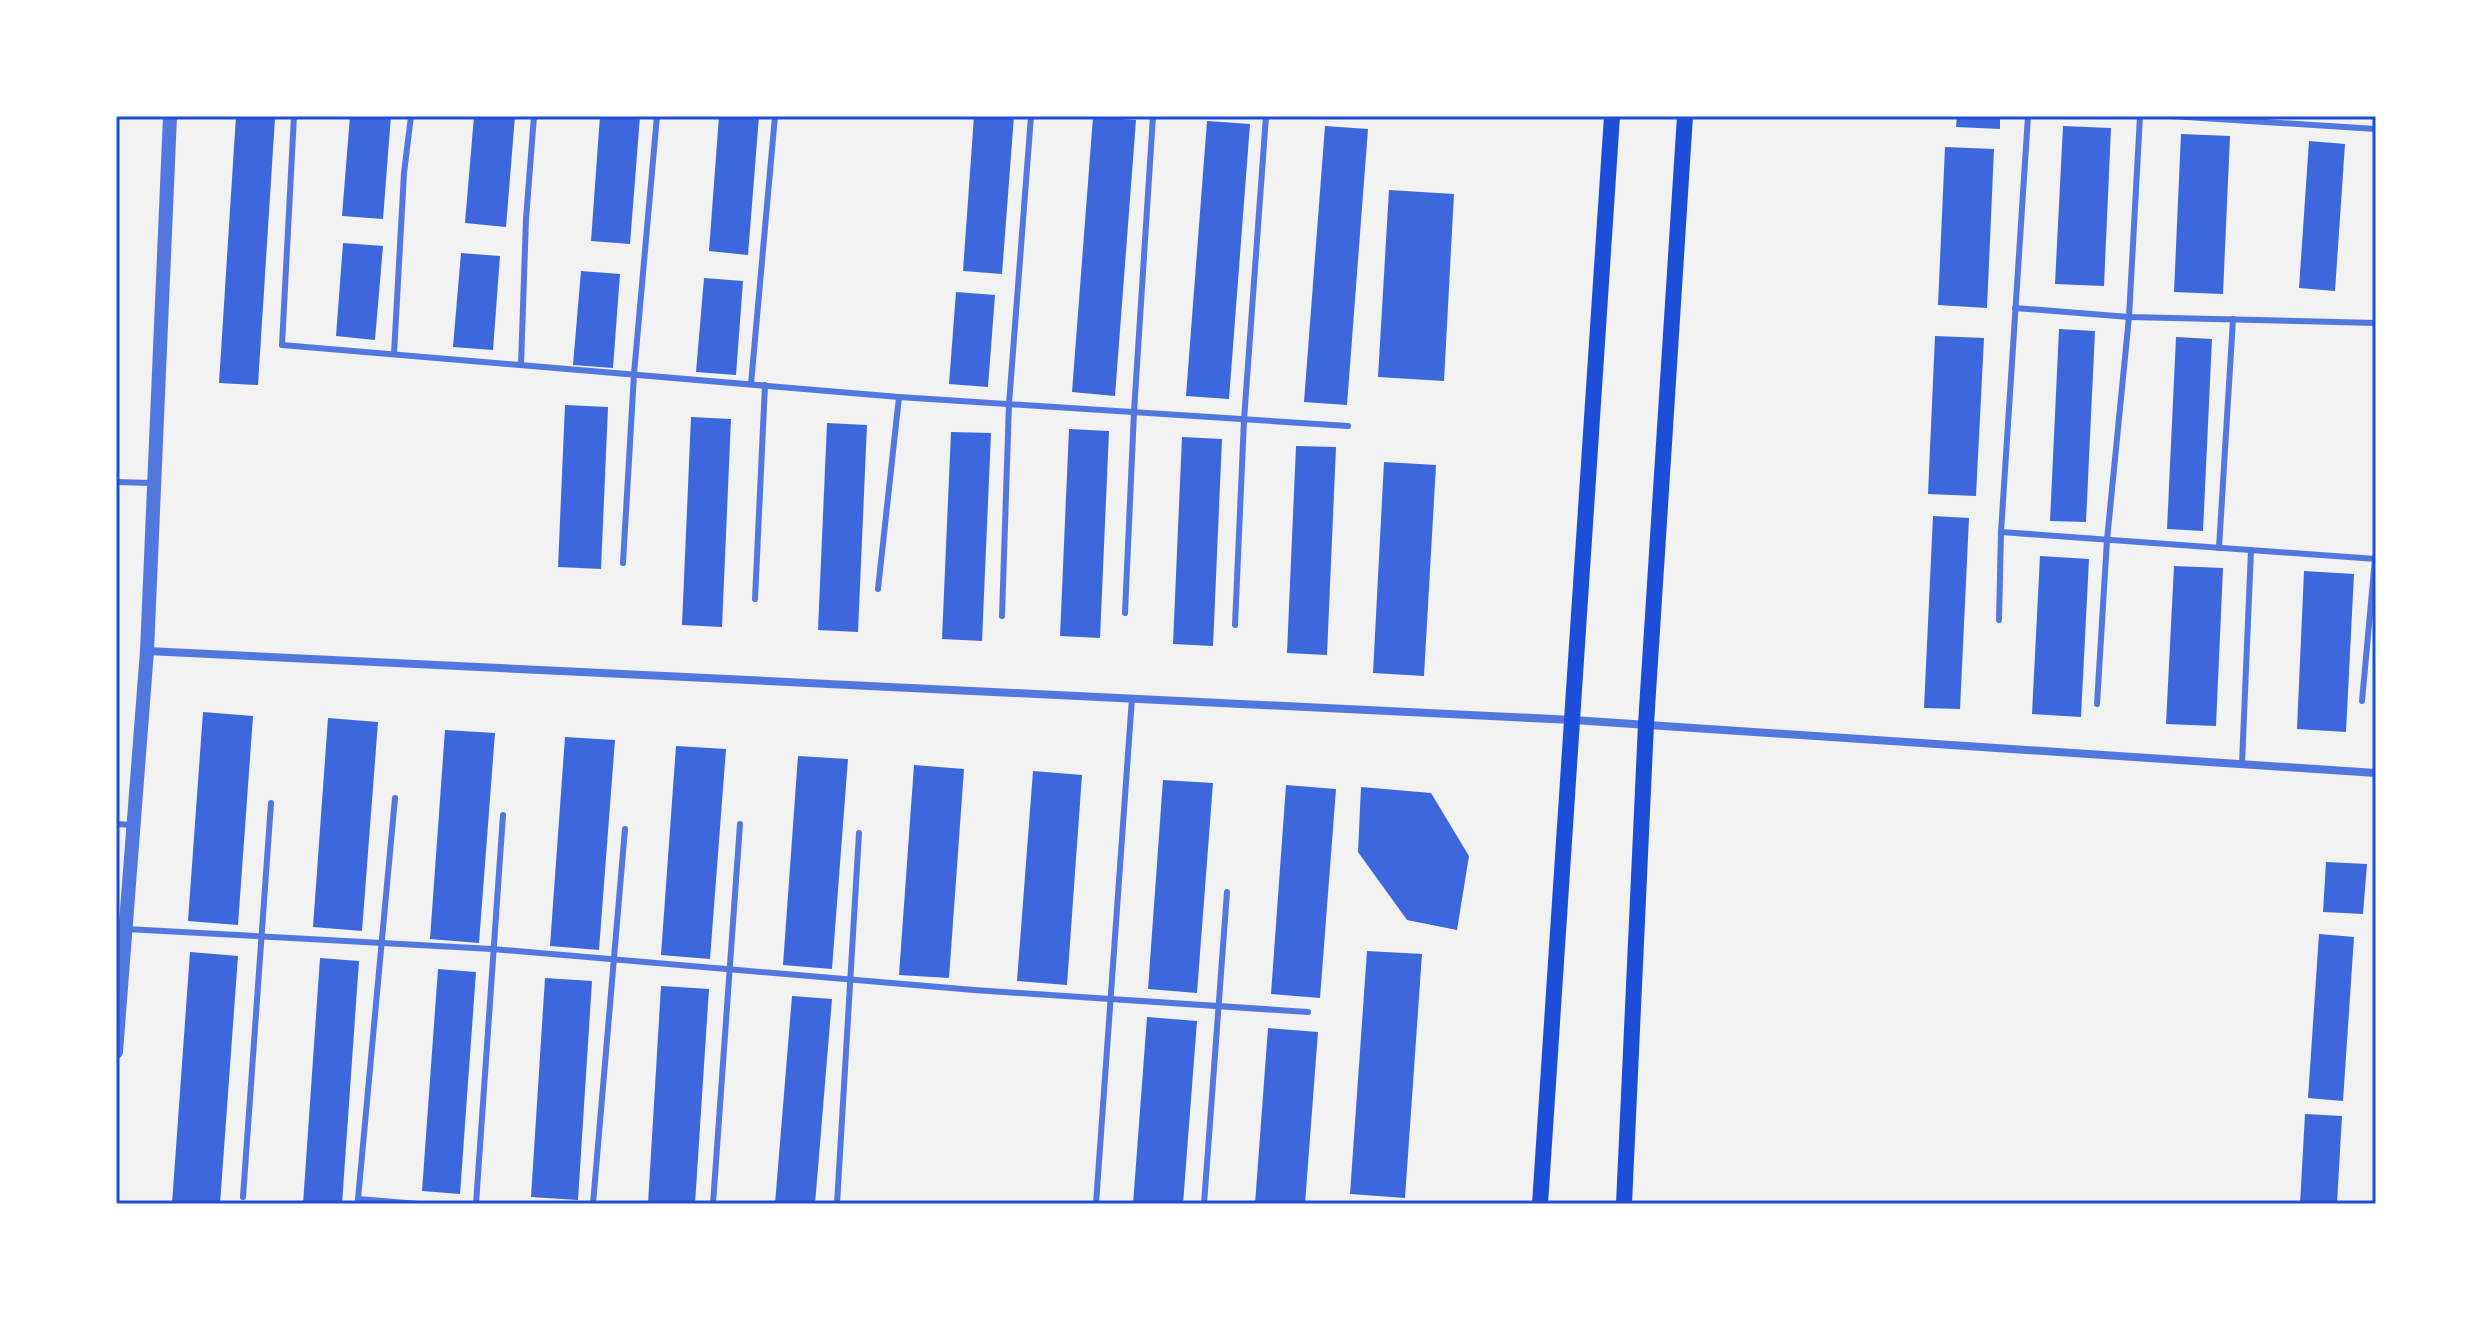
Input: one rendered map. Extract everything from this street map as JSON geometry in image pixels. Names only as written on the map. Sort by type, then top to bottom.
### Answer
[{"type":"main road","points":[[1540,1204],[1612,116]]},
{"type":"main road","points":[[1624,1204],[1646,724],[1685,116]]},
{"type":"street","points":[[116,1052],[147,651],[170,116]]},
{"type":"street","points":[[147,651],[1573,720],[2376,773]]},
{"type":"lane","points":[[294,116],[282,345],[899,397],[1348,426]]},
{"type":"lane","points":[[394,354],[404,173],[411,116]]},
{"type":"lane","points":[[521,365],[526,219],[534,116]]},
{"type":"lane","points":[[623,563],[634,374],[657,116]]},
{"type":"lane","points":[[751,384],[775,116]]},
{"type":"lane","points":[[1002,616],[1009,404],[1031,116]]},
{"type":"lane","points":[[1125,613],[1153,116]]},
{"type":"lane","points":[[1235,625],[1244,420],[1266,116]]},
{"type":"lane","points":[[1999,620],[2001,532],[2028,116]]},
{"type":"lane","points":[[2097,704],[2107,540],[2129,317],[2140,116]]},
{"type":"lane","points":[[2171,116],[2373,128],[2372,116]]},
{"type":"lane","points":[[2015,308],[2129,317],[2376,323]]},
{"type":"lane","points":[[2219,548],[2233,319]]},
{"type":"lane","points":[[755,599],[765,385]]},
{"type":"lane","points":[[878,589],[899,397]]},
{"type":"lane","points":[[116,482],[154,484]]},
{"type":"lane","points":[[2001,532],[2376,559],[2362,701]]},
{"type":"lane","points":[[2242,764],[2251,550]]},
{"type":"lane","points":[[1096,1204],[1132,698]]},
{"type":"lane","points":[[395,798],[358,1199],[419,1204]]},
{"type":"lane","points":[[243,1197],[271,803]]},
{"type":"lane","points":[[476,1204],[503,815]]},
{"type":"lane","points":[[116,824],[134,825]]},
{"type":"lane","points":[[713,1204],[740,824]]},
{"type":"lane","points":[[593,1204],[625,829]]},
{"type":"lane","points":[[837,1204],[859,833]]},
{"type":"lane","points":[[1204,1204],[1227,892]]},
{"type":"lane","points":[[126,929],[492,949],[729,971],[1308,1012]]},
{"type":"building","points":[[236,116],[275,118],[258,385],[219,383]]},
{"type":"building","points":[[350,116],[391,116],[383,219],[342,216]]},
{"type":"building","points":[[474,116],[515,116],[506,227],[465,223]]},
{"type":"building","points":[[600,116],[640,116],[630,244],[591,241]]},
{"type":"building","points":[[719,116],[759,116],[748,255],[709,251]]},
{"type":"building","points":[[974,116],[1014,116],[1002,274],[963,271]]},
{"type":"building","points":[[1957,116],[2000,116],[2000,129],[1956,127]]},
{"type":"building","points":[[1093,117],[1136,120],[1115,396],[1072,392]]},
{"type":"building","points":[[1207,121],[1250,124],[1229,399],[1186,396]]},
{"type":"building","points":[[1325,126],[1368,129],[1347,405],[1304,402]]},
{"type":"building","points":[[2063,126],[2111,128],[2104,286],[2055,284]]},
{"type":"building","points":[[2181,134],[2230,136],[2223,294],[2174,292]]},
{"type":"building","points":[[2309,141],[2345,144],[2335,291],[2299,288]]},
{"type":"building","points":[[1945,147],[1994,149],[1987,308],[1938,305]]},
{"type":"building","points":[[1389,190],[1454,194],[1444,381],[1378,377]]},
{"type":"building","points":[[343,243],[383,246],[375,340],[336,336]]},
{"type":"building","points":[[461,253],[500,256],[493,350],[453,347]]},
{"type":"building","points":[[581,271],[620,274],[613,368],[573,365]]},
{"type":"building","points":[[704,278],[743,281],[736,375],[696,372]]},
{"type":"building","points":[[956,292],[995,295],[988,387],[949,384]]},
{"type":"building","points":[[2059,329],[2095,331],[2086,522],[2050,521]]},
{"type":"building","points":[[1935,336],[1984,338],[1976,496],[1928,494]]},
{"type":"building","points":[[2176,337],[2212,339],[2203,531],[2167,529]]},
{"type":"building","points":[[565,405],[608,407],[601,569],[558,567]]},
{"type":"building","points":[[691,417],[731,419],[722,627],[682,625]]},
{"type":"building","points":[[827,423],[867,425],[858,632],[818,630]]},
{"type":"building","points":[[1069,429],[1109,431],[1100,638],[1060,636]]},
{"type":"building","points":[[951,432],[991,433],[982,641],[942,639]]},
{"type":"building","points":[[1182,437],[1222,439],[1213,646],[1173,644]]},
{"type":"building","points":[[1296,446],[1336,447],[1327,655],[1287,653]]},
{"type":"building","points":[[1384,462],[1436,465],[1424,676],[1373,673]]},
{"type":"building","points":[[1933,516],[1969,518],[1960,709],[1924,708]]},
{"type":"building","points":[[2040,556],[2089,559],[2081,717],[2032,714]]},
{"type":"building","points":[[2174,566],[2223,568],[2216,726],[2166,724]]},
{"type":"building","points":[[2304,571],[2354,574],[2346,732],[2297,729]]},
{"type":"building","points":[[203,712],[253,716],[238,925],[188,921]]},
{"type":"building","points":[[328,718],[378,722],[362,931],[313,927]]},
{"type":"building","points":[[445,730],[495,733],[479,943],[430,939]]},
{"type":"building","points":[[565,737],[615,740],[599,950],[550,946]]},
{"type":"building","points":[[676,746],[726,749],[710,959],[661,955]]},
{"type":"building","points":[[798,756],[848,759],[832,969],[783,965]]},
{"type":"building","points":[[914,765],[964,769],[949,978],[899,975]]},
{"type":"building","points":[[1033,771],[1082,775],[1067,985],[1017,981]]},
{"type":"building","points":[[1163,780],[1213,783],[1197,993],[1148,989]]},
{"type":"building","points":[[1286,785],[1336,789],[1320,998],[1271,994]]},
{"type":"building","points":[[1361,787],[1431,793],[1469,856],[1457,930],[1407,920],[1358,852]]},
{"type":"building","points":[[2326,862],[2367,864],[2363,914],[2323,912]]},
{"type":"building","points":[[2319,934],[2354,937],[2343,1101],[2308,1098]]},
{"type":"building","points":[[1367,951],[1422,954],[1405,1198],[1350,1194]]},
{"type":"building","points":[[190,952],[238,956],[220,1204],[172,1204]]},
{"type":"building","points":[[320,958],[359,961],[342,1204],[303,1204]]},
{"type":"building","points":[[438,969],[476,972],[460,1194],[422,1191]]},
{"type":"building","points":[[545,978],[592,981],[578,1200],[531,1197]]},
{"type":"building","points":[[661,986],[709,989],[695,1204],[648,1204]]},
{"type":"building","points":[[792,996],[832,999],[815,1204],[775,1204]]},
{"type":"building","points":[[1147,1017],[1197,1021],[1183,1204],[1133,1204]]},
{"type":"building","points":[[1268,1028],[1318,1032],[1305,1204],[1255,1204]]},
{"type":"building","points":[[2305,1114],[2342,1116],[2337,1204],[2300,1204]]}]
